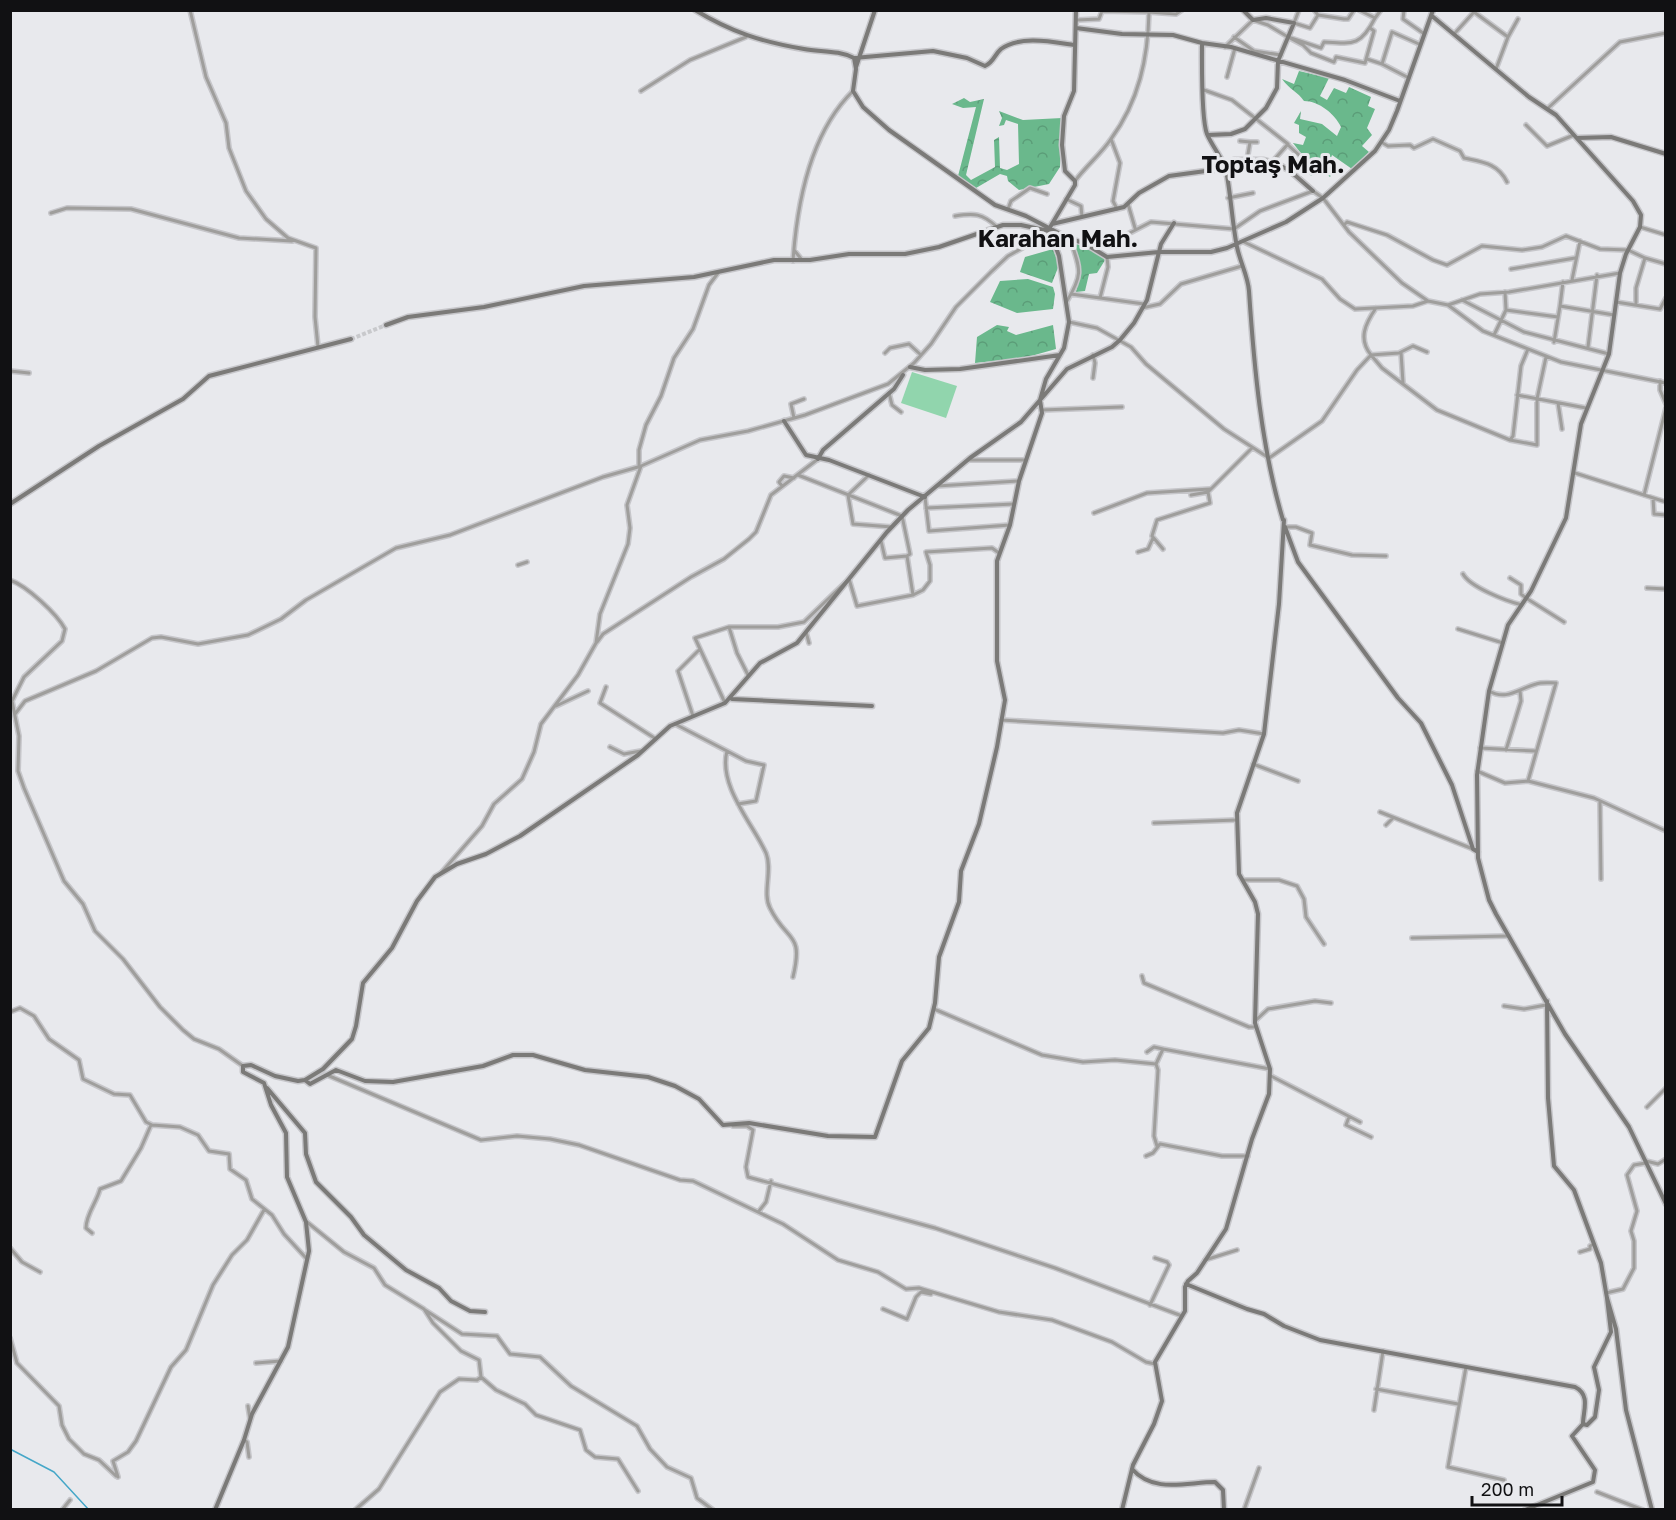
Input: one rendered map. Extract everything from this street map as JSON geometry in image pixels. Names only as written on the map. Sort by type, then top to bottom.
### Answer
[{"type":"street","points":[[190,10],[206,77],[226,123],[228,142],[246,191],[266,219],[294,241]]},
{"type":"street","points":[[695,10],[725,29],[746,36],[803,49],[846,54],[856,58],[933,51],[968,58],[985,66],[991,63],[1002,49],[1018,43],[1038,40],[1074,45]]},
{"type":"street","points":[[793,261],[816,147],[828,123],[853,91],[856,58],[875,10]]},
{"type":"street","points":[[1075,181],[1065,171],[1062,153],[1064,116],[1074,91],[1076,10]]},
{"type":"street","points":[[1096,10],[1176,14],[1182,10]]},
{"type":"street","points":[[1243,10],[1253,20],[1268,25],[1303,45],[1311,53],[1334,62],[1336,57],[1365,63],[1374,31],[1370,28]]},
{"type":"street","points":[[1208,135],[1231,134],[1245,129],[1266,108],[1277,88],[1278,61],[1299,10]]},
{"type":"street","points":[[1314,10],[1318,15],[1348,19],[1354,10]]},
{"type":"street","points":[[1359,10],[1375,18]]},
{"type":"street","points":[[1288,37],[1320,48],[1324,42],[1349,44],[1360,39],[1381,10]]},
{"type":"street","points":[[1404,10],[1403,19],[1423,33]]},
{"type":"street","points":[[853,91],[863,107],[889,130],[984,198],[1008,208],[1049,231],[1084,243],[1107,257],[1118,258],[1159,252],[1211,252],[1244,242],[1286,222],[1323,198],[1360,166],[1389,130],[1433,10]]},
{"type":"street","points":[[1077,20],[1099,20],[1102,11]]},
{"type":"street","points":[[10,580],[20,585],[55,614],[66,631],[59,645],[27,674],[12,701],[20,743],[18,765],[22,781],[64,881],[83,904],[93,928],[123,959],[160,1007],[183,1030],[194,1039],[219,1049],[243,1066],[251,1065],[285,1080],[305,1080],[323,1069],[352,1039],[363,983],[398,939],[420,895],[482,826],[494,804],[522,779],[532,757],[541,724],[555,707],[603,634],[691,577],[724,559],[748,539],[759,525],[766,502],[818,459],[823,450],[889,393],[921,355],[956,307],[1008,256],[1049,231],[1075,181],[1088,163],[1111,139],[1136,98],[1149,35],[1149,12]]},
{"type":"street","points":[[1455,33],[1474,12],[1508,38]]},
{"type":"street","points":[[1225,47],[1253,20],[1266,18],[1310,28],[1318,15]]},
{"type":"street","points":[[1432,16],[1547,109],[1575,136],[1633,201],[1641,214],[1640,227],[1628,249],[1620,273],[1605,371],[1586,408],[1581,424],[1575,473],[1563,527],[1526,598],[1508,626],[1489,691],[1477,771],[1478,853],[1489,900],[1566,1034],[1625,1119],[1665,1204]]},
{"type":"street","points":[[1496,69],[1518,19]]},
{"type":"street","points":[[1076,28],[1173,35],[1202,44],[1235,48],[1345,80],[1400,101]]},
{"type":"street","points":[[1382,64],[1392,32],[1419,44]]},
{"type":"street","points":[[1547,109],[1620,42],[1665,33]]},
{"type":"street","points":[[641,91],[690,60],[746,36]]},
{"type":"street","points":[[1234,38],[1254,51],[1281,55]]},
{"type":"street","points":[[1202,44],[1203,115],[1208,135],[1224,165],[1236,245],[1249,290],[1248,310],[1254,340],[1259,401],[1285,527],[1298,562],[1398,698],[1422,723],[1452,785],[1473,849]]},
{"type":"street","points":[[1227,77],[1235,48]]},
{"type":"street","points":[[1366,58],[1409,78]]},
{"type":"street","points":[[1204,90],[1232,100],[1299,155]]},
{"type":"street","points":[[1526,125],[1547,146],[1575,136],[1611,137],[1665,154]]},
{"type":"street","points":[[1111,139],[1120,163],[1113,201],[1117,209]]},
{"type":"street","points":[[1381,142],[1388,146],[1410,145],[1414,148],[1433,139],[1460,150],[1464,158],[1492,165],[1502,172],[1507,182]]},
{"type":"street","points":[[1240,141],[1257,142]]},
{"type":"street","points":[[1247,160],[1250,142]]},
{"type":"street","points":[[1272,162],[1288,145]]},
{"type":"street","points":[[1052,224],[1082,219],[1117,209],[1169,176],[1201,173],[1234,160],[1272,162],[1289,170],[1323,198],[1344,225],[1402,283],[1428,301],[1448,305],[1484,331],[1546,357],[1665,383]]},
{"type":"street","points":[[1008,208],[1011,201],[1030,188],[1047,194]]},
{"type":"street","points":[[1084,243],[1118,239],[1135,228],[1151,222],[1234,229],[1260,211],[1313,191]]},
{"type":"street","points":[[1228,198],[1253,193]]},
{"type":"street","points":[[1066,199],[1081,206],[1082,219]]},
{"type":"street","points":[[1128,204],[1135,228]]},
{"type":"street","points":[[51,213],[67,208],[130,209],[239,238],[294,241],[316,248],[315,317],[318,349]]},
{"type":"street","points":[[955,216],[972,212],[990,219],[997,227]]},
{"type":"street","points":[[1344,225],[1347,222],[1387,235],[1447,265],[1482,246],[1522,250],[1542,247],[1566,236],[1600,249],[1628,249],[1645,258],[1665,264]]},
{"type":"street","points":[[441,873],[520,836],[643,751],[675,724],[731,699],[748,675],[760,663],[792,646],[902,516],[966,460],[1021,422],[1067,369],[1112,347],[1120,340],[1143,306],[1159,252],[1174,223]]},
{"type":"street","points":[[386,325],[408,316],[484,307],[584,286],[718,273],[760,262],[802,261],[849,254],[905,255],[939,247],[997,227],[1016,224],[1049,231]]},
{"type":"street","points":[[1640,227],[1665,235]]},
{"type":"street","points":[[729,1126],[749,1123],[828,1136],[875,1137],[902,1061],[928,1028],[934,1009],[939,957],[959,902],[961,872],[979,824],[1001,720],[1004,690],[997,651],[999,553],[1010,525],[1019,481],[1042,410],[1040,400],[1050,369],[1064,348],[1069,322],[1059,256],[1049,231]]},
{"type":"street","points":[[1066,302],[1079,281],[1081,271],[1070,239]]},
{"type":"street","points":[[1572,280],[1580,241]]},
{"type":"street","points":[[1244,242],[1322,279],[1340,299],[1355,309],[1413,306],[1428,301]]},
{"type":"street","points":[[794,250],[802,261]]},
{"type":"street","points":[[1100,298],[1106,278],[1107,257]]},
{"type":"street","points":[[1511,269],[1575,258]]},
{"type":"street","points":[[1636,303],[1636,288],[1645,258]]},
{"type":"street","points":[[1071,294],[1143,306],[1160,304],[1189,281],[1242,266]]},
{"type":"street","points":[[596,643],[600,614],[628,544],[630,528],[627,505],[639,466],[640,443],[648,420],[661,396],[674,358],[690,333],[709,285],[718,273]]},
{"type":"street","points":[[1448,305],[1480,294],[1620,273]]},
{"type":"street","points":[[1588,348],[1597,275]]},
{"type":"street","points":[[1554,342],[1563,282]]},
{"type":"street","points":[[1493,335],[1506,310],[1505,292]]},
{"type":"street","points":[[1616,302],[1636,303],[1660,309],[1665,298]]},
{"type":"street","points":[[1460,299],[1524,332],[1554,342],[1609,354]]},
{"type":"street","points":[[1560,306],[1593,310],[1615,316]]},
{"type":"street","points":[[1376,308],[1363,335],[1364,346],[1382,368],[1437,410],[1510,440],[1538,445],[1536,399],[1546,357]]},
{"type":"street","points":[[1506,310],[1558,317]]},
{"type":"street","points":[[1069,322],[1097,328],[1120,340],[1224,429],[1269,458]]},
{"type":"street","points":[[10,504],[104,443],[183,399],[209,376],[351,339]]},
{"type":"street","points":[[885,352],[890,348],[909,344],[921,355]]},
{"type":"street","points":[[1269,458],[1322,421],[1357,370],[1371,355],[1401,352],[1413,346],[1427,352]]},
{"type":"street","points":[[1510,440],[1521,366],[1528,350]]},
{"type":"street","points":[[1401,352],[1403,383]]},
{"type":"street","points":[[910,367],[925,370],[960,369],[1060,355]]},
{"type":"street","points":[[1093,355],[1095,363],[1093,378]]},
{"type":"street","points":[[10,371],[29,373]]},
{"type":"street","points":[[15,714],[25,701],[96,671],[148,640],[158,637],[198,644],[248,634],[281,619],[306,600],[396,548],[450,535],[603,477],[639,466],[700,440],[748,431],[794,418],[888,384],[903,375]]},
{"type":"street","points":[[1644,495],[1665,406],[1660,381]]},
{"type":"street","points":[[889,393],[892,405],[901,412]]},
{"type":"street","points":[[1517,395],[1586,408]]},
{"type":"street","points":[[794,418],[791,404],[804,399]]},
{"type":"street","points":[[1558,403],[1562,429]]},
{"type":"street","points":[[1042,410],[1122,407]]},
{"type":"street","points":[[784,421],[806,455],[925,496]]},
{"type":"street","points":[[1191,495],[1209,490],[1252,448]]},
{"type":"street","points":[[966,460],[1026,460]]},
{"type":"street","points":[[1575,473],[1665,502]]},
{"type":"street","points":[[848,495],[869,475]]},
{"type":"street","points":[[783,486],[779,482],[784,476],[796,476],[902,516]]},
{"type":"street","points":[[937,486],[1019,481]]},
{"type":"street","points":[[1094,513],[1147,493],[1209,490]]},
{"type":"street","points":[[1138,552],[1148,549],[1157,520],[1209,503],[1209,490]]},
{"type":"street","points":[[848,495],[853,524],[892,527]]},
{"type":"street","points":[[925,496],[929,531],[1010,525]]},
{"type":"street","points":[[1653,498],[1654,514],[1665,515]]},
{"type":"street","points":[[926,508],[1014,504]]},
{"type":"street","points":[[902,516],[910,554],[907,556],[913,595]]},
{"type":"street","points":[[1122,1509],[1132,1468],[1162,1401],[1155,1364],[1182,1316],[1186,1284],[1229,1222],[1269,1094],[1270,1069],[1255,1021],[1258,914],[1255,902],[1239,874],[1237,820],[1264,734],[1279,604],[1284,520]]},
{"type":"street","points":[[1285,527],[1296,527],[1312,533],[1310,545],[1352,555],[1386,556]]},
{"type":"street","points":[[1153,538],[1163,549]]},
{"type":"street","points":[[881,539],[885,558],[907,556]]},
{"type":"street","points":[[849,579],[857,606],[913,595],[923,590],[930,581],[930,565],[926,552],[992,548],[999,553]]},
{"type":"street","points":[[518,565],[527,562]]},
{"type":"street","points":[[1463,574],[1466,580],[1488,590],[1494,597],[1522,605]]},
{"type":"street","points":[[1510,578],[1521,585],[1521,594],[1564,622]]},
{"type":"street","points":[[725,703],[695,638],[729,627],[778,627],[804,622],[849,579]]},
{"type":"street","points":[[1647,588],[1665,589]]},
{"type":"street","points":[[729,627],[737,653],[748,675]]},
{"type":"street","points":[[1458,629],[1504,643]]},
{"type":"street","points":[[806,632],[809,643]]},
{"type":"street","points":[[693,716],[678,671],[700,650]]},
{"type":"street","points":[[1489,691],[1497,695],[1520,691],[1539,683],[1556,683],[1528,781]]},
{"type":"street","points":[[606,687],[600,703],[656,739]]},
{"type":"street","points":[[555,707],[588,691]]},
{"type":"street","points":[[1506,750],[1521,701],[1520,691]]},
{"type":"street","points":[[731,699],[872,706]]},
{"type":"street","points":[[1001,720],[1223,733],[1239,730],[1264,734]]},
{"type":"street","points":[[675,724],[746,761],[764,765],[756,801],[738,804]]},
{"type":"street","points":[[610,747],[624,754],[643,751]]},
{"type":"street","points":[[1480,748],[1535,751]]},
{"type":"street","points":[[727,751],[726,764],[738,804],[766,854],[768,907],[796,943],[799,959],[793,977]]},
{"type":"street","points":[[1253,764],[1298,781]]},
{"type":"street","points":[[1477,771],[1504,783],[1528,781],[1600,801],[1665,831]]},
{"type":"street","points":[[1600,801],[1601,879]]},
{"type":"street","points":[[1380,812],[1478,853]]},
{"type":"street","points":[[1386,825],[1393,818]]},
{"type":"street","points":[[1154,823],[1237,820]]},
{"type":"street","points":[[1242,880],[1279,880],[1297,886],[1304,899],[1306,917],[1324,944]]},
{"type":"street","points":[[1413,938],[1509,936]]},
{"type":"street","points":[[1142,976],[1144,983],[1249,1027],[1256,1027]]},
{"type":"street","points":[[1255,1021],[1268,1009],[1315,1001],[1331,1003]]},
{"type":"street","points":[[1504,1006],[1524,1009],[1547,1002]]},
{"type":"street","points":[[1547,1002],[1548,1098],[1554,1166],[1574,1190],[1602,1263],[1611,1332],[1594,1367],[1599,1390],[1595,1417],[1587,1425],[1583,1424]]},
{"type":"street","points":[[10,1012],[20,1008],[30,1012],[50,1039],[77,1058],[83,1079],[114,1094],[130,1095],[144,1120],[151,1125],[182,1128],[200,1136],[209,1151],[228,1154],[230,1169],[246,1180],[251,1197],[272,1215],[284,1234],[306,1258],[308,1263],[294,1324],[281,1361],[261,1394],[215,1508]]},
{"type":"street","points":[[934,1009],[1042,1055],[1083,1062],[1115,1060],[1156,1064]]},
{"type":"street","points":[[1147,1053],[1154,1047],[1270,1069]]},
{"type":"street","points":[[1146,1156],[1153,1153],[1157,1146],[1154,1136],[1158,1070],[1156,1064],[1163,1049]]},
{"type":"street","points":[[305,1080],[310,1084],[336,1070],[365,1081],[393,1082],[492,1064],[513,1055],[533,1055],[585,1070],[648,1077],[675,1086],[699,1099],[719,1124],[747,1126],[753,1130],[746,1174],[968,1239],[1055,1268],[1182,1316]]},
{"type":"street","points":[[243,1066],[243,1072],[260,1079],[305,1133],[306,1154],[316,1182],[351,1217],[364,1235],[406,1270],[439,1288],[451,1301],[471,1311],[485,1312]]},
{"type":"street","points":[[325,1075],[482,1140],[537,1137],[579,1145],[680,1180],[693,1181],[759,1211],[838,1260],[878,1272],[906,1289],[919,1288],[939,1295]]},
{"type":"street","points":[[1271,1076],[1360,1122]]},
{"type":"street","points":[[266,1087],[271,1105],[286,1131],[287,1177],[306,1222],[309,1246],[306,1258]]},
{"type":"street","points":[[1647,1107],[1665,1088]]},
{"type":"street","points":[[1349,1117],[1346,1125],[1371,1137]]},
{"type":"street","points":[[92,1233],[86,1228],[86,1222],[98,1201],[100,1189],[122,1181],[151,1125]]},
{"type":"street","points":[[1157,1146],[1163,1145],[1237,1158],[1248,1156]]},
{"type":"street","points":[[1606,1296],[1623,1289],[1634,1268],[1634,1241],[1631,1231],[1637,1211],[1627,1175],[1634,1165],[1645,1162],[1658,1164],[1665,1159]]},
{"type":"street","points":[[759,1211],[766,1202],[771,1181]]},
{"type":"street","points":[[10,1338],[17,1363],[59,1406],[66,1435],[79,1450],[99,1460],[118,1477],[113,1461],[128,1452],[136,1441],[171,1367],[186,1350],[213,1285],[232,1255],[247,1240],[264,1210]]},
{"type":"street","points":[[306,1222],[344,1252],[374,1268],[385,1285],[462,1334],[497,1336],[510,1354],[540,1357],[571,1386],[637,1426],[650,1449],[667,1467],[691,1478],[697,1498],[713,1509]]},
{"type":"street","points":[[1580,1252],[1590,1249],[1590,1246],[1595,1243]]},
{"type":"street","points":[[10,1248],[22,1262],[40,1272]]},
{"type":"street","points":[[1204,1261],[1237,1250]]},
{"type":"street","points":[[1150,1305],[1169,1266],[1167,1262],[1155,1258]]},
{"type":"street","points":[[1186,1284],[1247,1310],[1264,1314],[1284,1326],[1320,1340],[1580,1389],[1586,1407],[1583,1424],[1572,1436],[1595,1470],[1593,1482],[1525,1509]]},
{"type":"street","points":[[883,1309],[907,1319],[916,1297],[921,1292],[964,1299],[999,1312],[1052,1320],[1112,1342],[1146,1362],[1155,1364]]},
{"type":"street","points":[[1606,1296],[1617,1329],[1626,1410],[1652,1509]]},
{"type":"street","points":[[424,1309],[433,1323],[461,1351],[479,1359],[481,1377],[496,1390],[525,1404],[536,1415],[580,1430],[586,1449],[595,1457],[618,1459],[638,1491]]},
{"type":"street","points":[[1374,1410],[1383,1351]]},
{"type":"street","points":[[256,1363],[281,1361]]},
{"type":"street","points":[[1466,1367],[1448,1467],[1504,1480]]},
{"type":"street","points":[[355,1509],[379,1489],[440,1392],[459,1379],[477,1380],[481,1377]]},
{"type":"street","points":[[1376,1389],[1458,1404]]},
{"type":"street","points":[[248,1406],[250,1419]]},
{"type":"street","points":[[244,1440],[247,1442],[249,1457]]},
{"type":"street","points":[[1132,1468],[1144,1478],[1173,1486],[1215,1482],[1222,1490],[1224,1509]]},
{"type":"street","points":[[1244,1509],[1259,1468]]},
{"type":"street","points":[[1597,1492],[1643,1509]]},
{"type":"street","points":[[62,1509],[70,1500]]},
{"type":"green space","points":[[1299,71],[1329,78],[1320,96],[1327,100],[1334,88],[1346,93],[1349,87],[1371,97],[1368,106],[1375,109],[1367,128],[1372,135],[1362,146],[1369,152],[1352,169],[1332,155],[1329,164],[1335,169],[1330,177],[1314,165],[1312,176],[1304,172],[1307,167],[1301,162],[1303,156],[1293,143],[1303,145],[1306,137],[1299,133],[1299,125],[1294,123],[1301,111],[1300,119],[1322,124],[1337,136],[1341,127],[1326,109],[1315,103],[1304,101],[1282,79],[1294,84]]},
{"type":"green space","points":[[964,98],[970,102],[984,99],[966,175],[971,180],[995,167],[994,140],[999,137],[1000,168],[1007,170],[1019,164],[1018,124],[1006,120],[1004,125],[999,126],[1002,118],[999,111],[1023,120],[1062,118],[1060,167],[1049,184],[1019,190],[1008,181],[1007,176],[1000,174],[976,188],[958,176],[976,107],[963,108],[952,104]]},
{"type":"green space","points":[[1071,241],[1084,243],[1107,257],[1097,273],[1089,274],[1085,291],[1076,292],[1080,266],[1078,254]]},
{"type":"green space","points":[[1053,249],[1059,265],[1052,283],[1020,272],[1025,257]]},
{"type":"green space","points":[[1028,279],[1053,287],[1055,294],[1053,309],[1017,313],[990,302],[1000,281]]},
{"type":"green space","points":[[997,325],[1009,327],[1007,331],[1016,335],[1053,325],[1056,349],[1024,358],[975,363],[977,337]]},
{"type":"green space","points":[[912,372],[957,386],[946,418],[901,403]]},
{"type":"waterway","points":[[10,1449],[54,1472],[89,1510]]},
{"type":"tunnel","points":[[351,339],[386,325]]},
{"type":"district","name":"Toptaş Mah.","points":[[1273,165]]},
{"type":"district","name":"Karahan Mah.","points":[[1058,239]]}]
